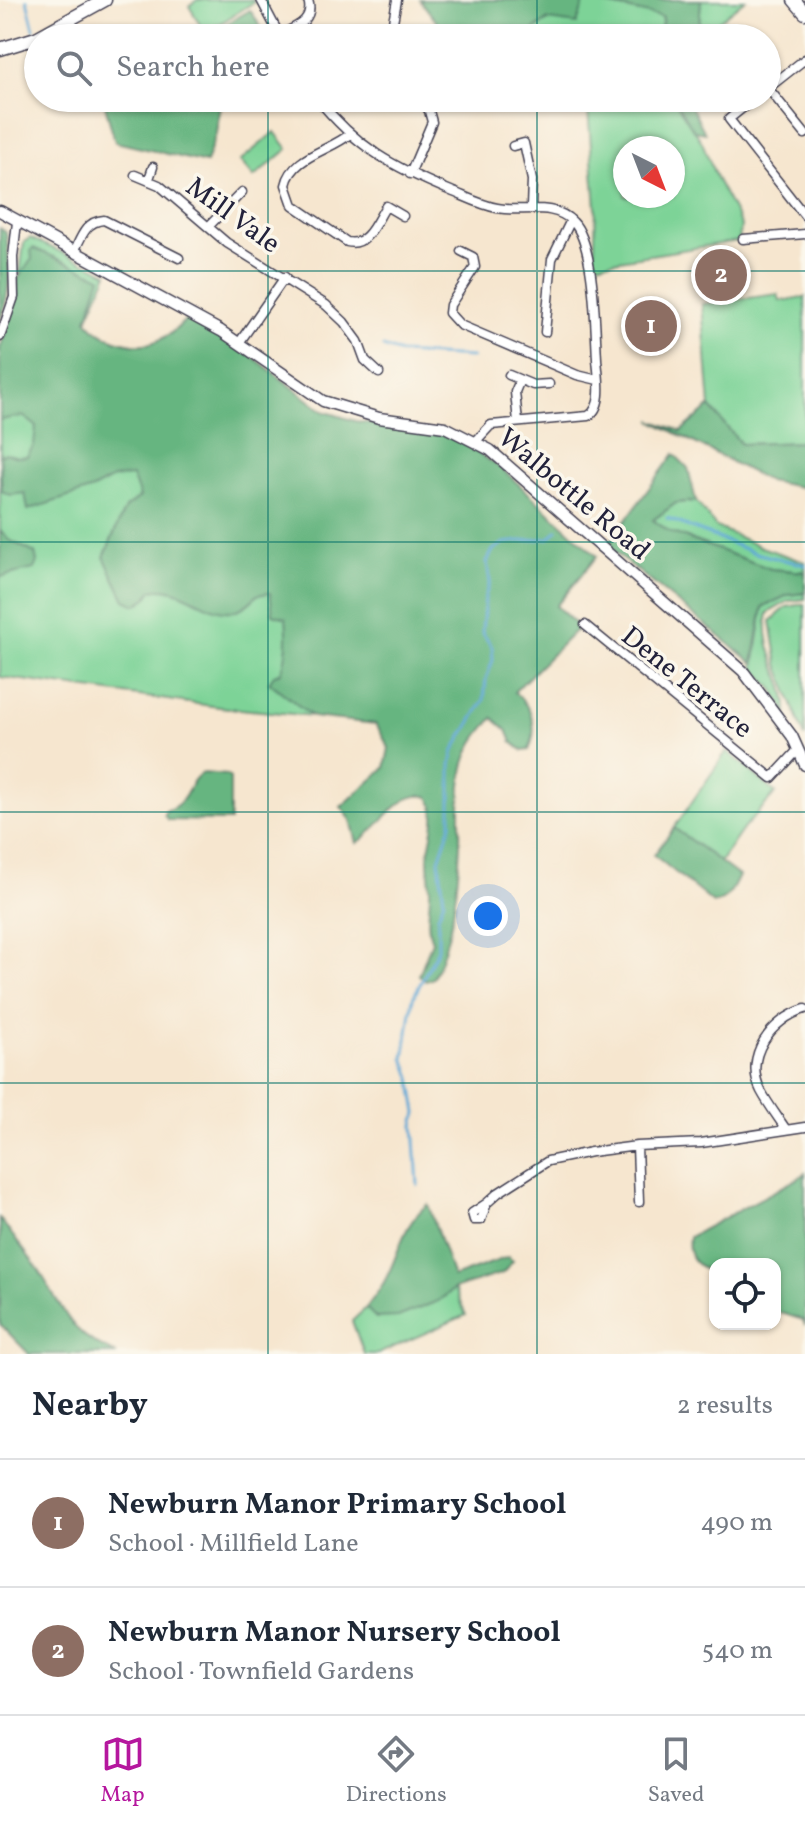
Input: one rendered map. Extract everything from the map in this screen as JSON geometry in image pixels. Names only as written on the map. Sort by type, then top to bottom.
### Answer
[{"type":"main road","points":[[61,24],[105,0]]},
{"type":"main road","points":[[794,0],[805,13]]},
{"type":"main road","points":[[0,49],[24,42]]},
{"type":"street","points":[[261,0],[274,24]]},
{"type":"street","points":[[298,24],[306,19],[311,9],[308,0]]},
{"type":"street","points":[[393,24],[397,0]]},
{"type":"street","points":[[781,78],[805,59]]},
{"type":"street","points":[[781,104],[805,134]]},
{"type":"street","points":[[330,112],[375,155],[410,174],[494,207],[547,210],[571,220],[579,230],[591,273],[598,403],[588,416],[491,425],[476,441]]},
{"type":"street","points":[[410,174],[432,122],[429,112]]},
{"type":"street","points":[[738,112],[729,119],[805,216]]},
{"type":"street","points":[[350,134],[290,172],[286,185],[293,205],[353,244],[365,239],[386,206],[403,216]]},
{"type":"street","points":[[513,146],[524,143],[529,157],[531,208]]},
{"type":"street","points":[[149,179],[153,167]]},
{"type":"street","name":"Mill Vale","points":[[135,175],[159,185],[227,243],[326,305],[344,322],[358,341],[365,360],[379,373]]},
{"type":"street","points":[[209,226],[242,192]]},
{"type":"street","name":"Walbottle Road","points":[[0,211],[239,343],[332,405],[379,418],[445,427],[476,441],[503,459],[743,671],[792,736],[805,765]]},
{"type":"street","points":[[74,252],[88,225],[104,220],[179,258]]},
{"type":"street","points":[[545,332],[552,259],[571,220]]},
{"type":"street","points":[[0,337],[14,297],[13,257],[17,222]]},
{"type":"street","points":[[743,239],[805,234]]},
{"type":"street","points":[[461,251],[473,257],[475,267],[450,305],[449,313],[460,325],[577,375],[598,380]]},
{"type":"street","name":"Mill Vale","points":[[239,343],[285,277]]},
{"type":"street","points":[[509,375],[533,385],[549,384]]},
{"type":"street","points":[[518,422],[515,392],[520,380]]},
{"type":"street","name":"Dene Terrace","points":[[585,625],[772,778],[797,751]]},
{"type":"street","points":[[785,1128],[760,1089],[756,1071],[759,1049],[771,1029],[790,1014],[805,1009]]},
{"type":"street","points":[[487,1203],[548,1161],[591,1152],[701,1143],[805,1127]]},
{"type":"street","points":[[637,1146],[639,1202]]},
{"type":"green space","points":[[197,0],[254,2],[219,24],[200,24],[189,6]]},
{"type":"green space","points":[[420,0],[585,0],[577,24],[547,20],[542,24],[438,24]]},
{"type":"green space","points":[[585,0],[664,17],[662,24],[544,24]]},
{"type":"green space","points":[[585,0],[701,0],[699,24],[662,24],[663,17]]},
{"type":"green space","points":[[701,0],[745,0],[715,24],[699,24]]},
{"type":"green space","points":[[250,10],[259,24],[226,24]]},
{"type":"green space","points":[[107,112],[219,112],[206,163],[115,142]]},
{"type":"green space","points":[[588,112],[682,112],[702,142],[717,180],[741,225],[739,241],[594,264],[596,207]]},
{"type":"green space","points":[[682,112],[694,112],[705,133],[694,131]]},
{"type":"green space","points":[[275,132],[288,149],[254,177],[240,161]]},
{"type":"green space","points":[[0,228],[6,232],[9,267],[7,298],[0,321]]},
{"type":"green space","points":[[30,238],[108,273],[87,319],[106,336],[130,344],[151,343],[170,334],[188,317],[252,356],[323,411],[355,421],[442,435],[460,441],[502,469],[597,556],[556,606],[579,627],[520,684],[481,732],[219,707],[0,677],[0,349],[17,297],[24,242]]},
{"type":"green space","points":[[33,248],[101,277],[87,319],[106,336],[130,344],[151,343],[170,334],[188,317],[252,356],[323,411],[355,421],[442,435],[460,441],[502,469],[597,556],[556,606],[579,627],[514,692],[532,718],[529,750],[523,751],[512,742],[507,730],[493,718],[475,740],[466,759],[461,783],[456,896],[445,948],[433,978],[426,981],[419,975],[432,941],[428,922],[428,859],[434,819],[432,804],[429,797],[408,799],[357,843],[351,820],[341,807],[385,768],[389,748],[376,724],[313,717],[269,682],[281,672],[287,639],[286,618],[273,614],[270,593],[257,595],[244,607],[231,611],[218,610],[166,589],[152,590],[147,598],[136,605],[125,600],[104,557],[125,508],[140,497],[132,476],[113,478],[93,489],[28,510],[25,493],[10,495],[2,491],[0,456],[5,453],[27,456],[34,445],[36,426],[23,416],[0,420],[0,349],[17,297],[17,280],[32,259]]},
{"type":"green space","points":[[778,294],[780,301],[805,297],[805,442],[741,444],[710,407],[702,304]]},
{"type":"green space","points":[[710,407],[741,444],[805,442],[805,488],[768,481],[651,420],[681,431]]},
{"type":"green space","points":[[674,454],[688,468],[696,501],[676,503],[653,520],[670,532],[771,569],[805,572],[805,593],[788,595],[763,607],[753,663],[607,546]]},
{"type":"green space","points":[[696,501],[716,527],[805,562],[805,572],[771,569],[670,532],[653,520],[676,503]]},
{"type":"green space","points":[[0,530],[9,540],[35,553],[37,562],[34,569],[0,577]]},
{"type":"green space","points":[[805,593],[805,599],[789,601],[768,613],[768,640],[784,692],[787,715],[774,690],[754,668],[763,607],[788,595]]},
{"type":"green space","points":[[805,604],[805,738],[778,664],[771,621],[787,607]]},
{"type":"green space","points":[[727,751],[776,793],[744,828],[720,862],[674,828]]},
{"type":"green space","points":[[202,773],[227,775],[230,778],[230,821],[168,820],[165,811],[180,803]]},
{"type":"green space","points":[[674,828],[739,876],[723,900],[713,903],[654,855]]},
{"type":"green space","points":[[805,1173],[805,1326],[803,1320],[781,1313],[781,1258],[709,1258],[709,1273],[694,1261],[689,1252],[689,1237]]},
{"type":"green space","points":[[428,1204],[453,1277],[508,1257],[513,1261],[503,1273],[454,1289],[438,1301],[398,1317],[376,1318],[366,1308],[390,1271],[412,1222]]},
{"type":"green space","points":[[0,1219],[38,1269],[77,1329],[117,1354],[29,1354],[0,1324]]},
{"type":"green space","points":[[454,1289],[466,1315],[378,1354],[364,1354],[352,1321],[366,1308],[376,1318],[438,1301]]},
{"type":"waterway","points":[[27,0],[33,24]]},
{"type":"waterway","points":[[383,347],[400,353],[472,357]]},
{"type":"waterway","points":[[667,518],[755,553],[805,565]]},
{"type":"waterway","points":[[418,1185],[414,1125],[417,1113],[411,1077],[404,1058],[413,998],[438,949],[438,916],[444,900],[439,860],[451,824],[454,750],[484,700],[486,679],[493,660],[492,647],[482,632],[485,596],[490,582],[487,562],[493,550],[504,543],[549,538],[557,530]]},
{"type":"place","name":"Newburn Manor Nursery School","points":[[721,275]]},
{"type":"place","name":"Newburn Manor Primary School","points":[[651,326]]}]
